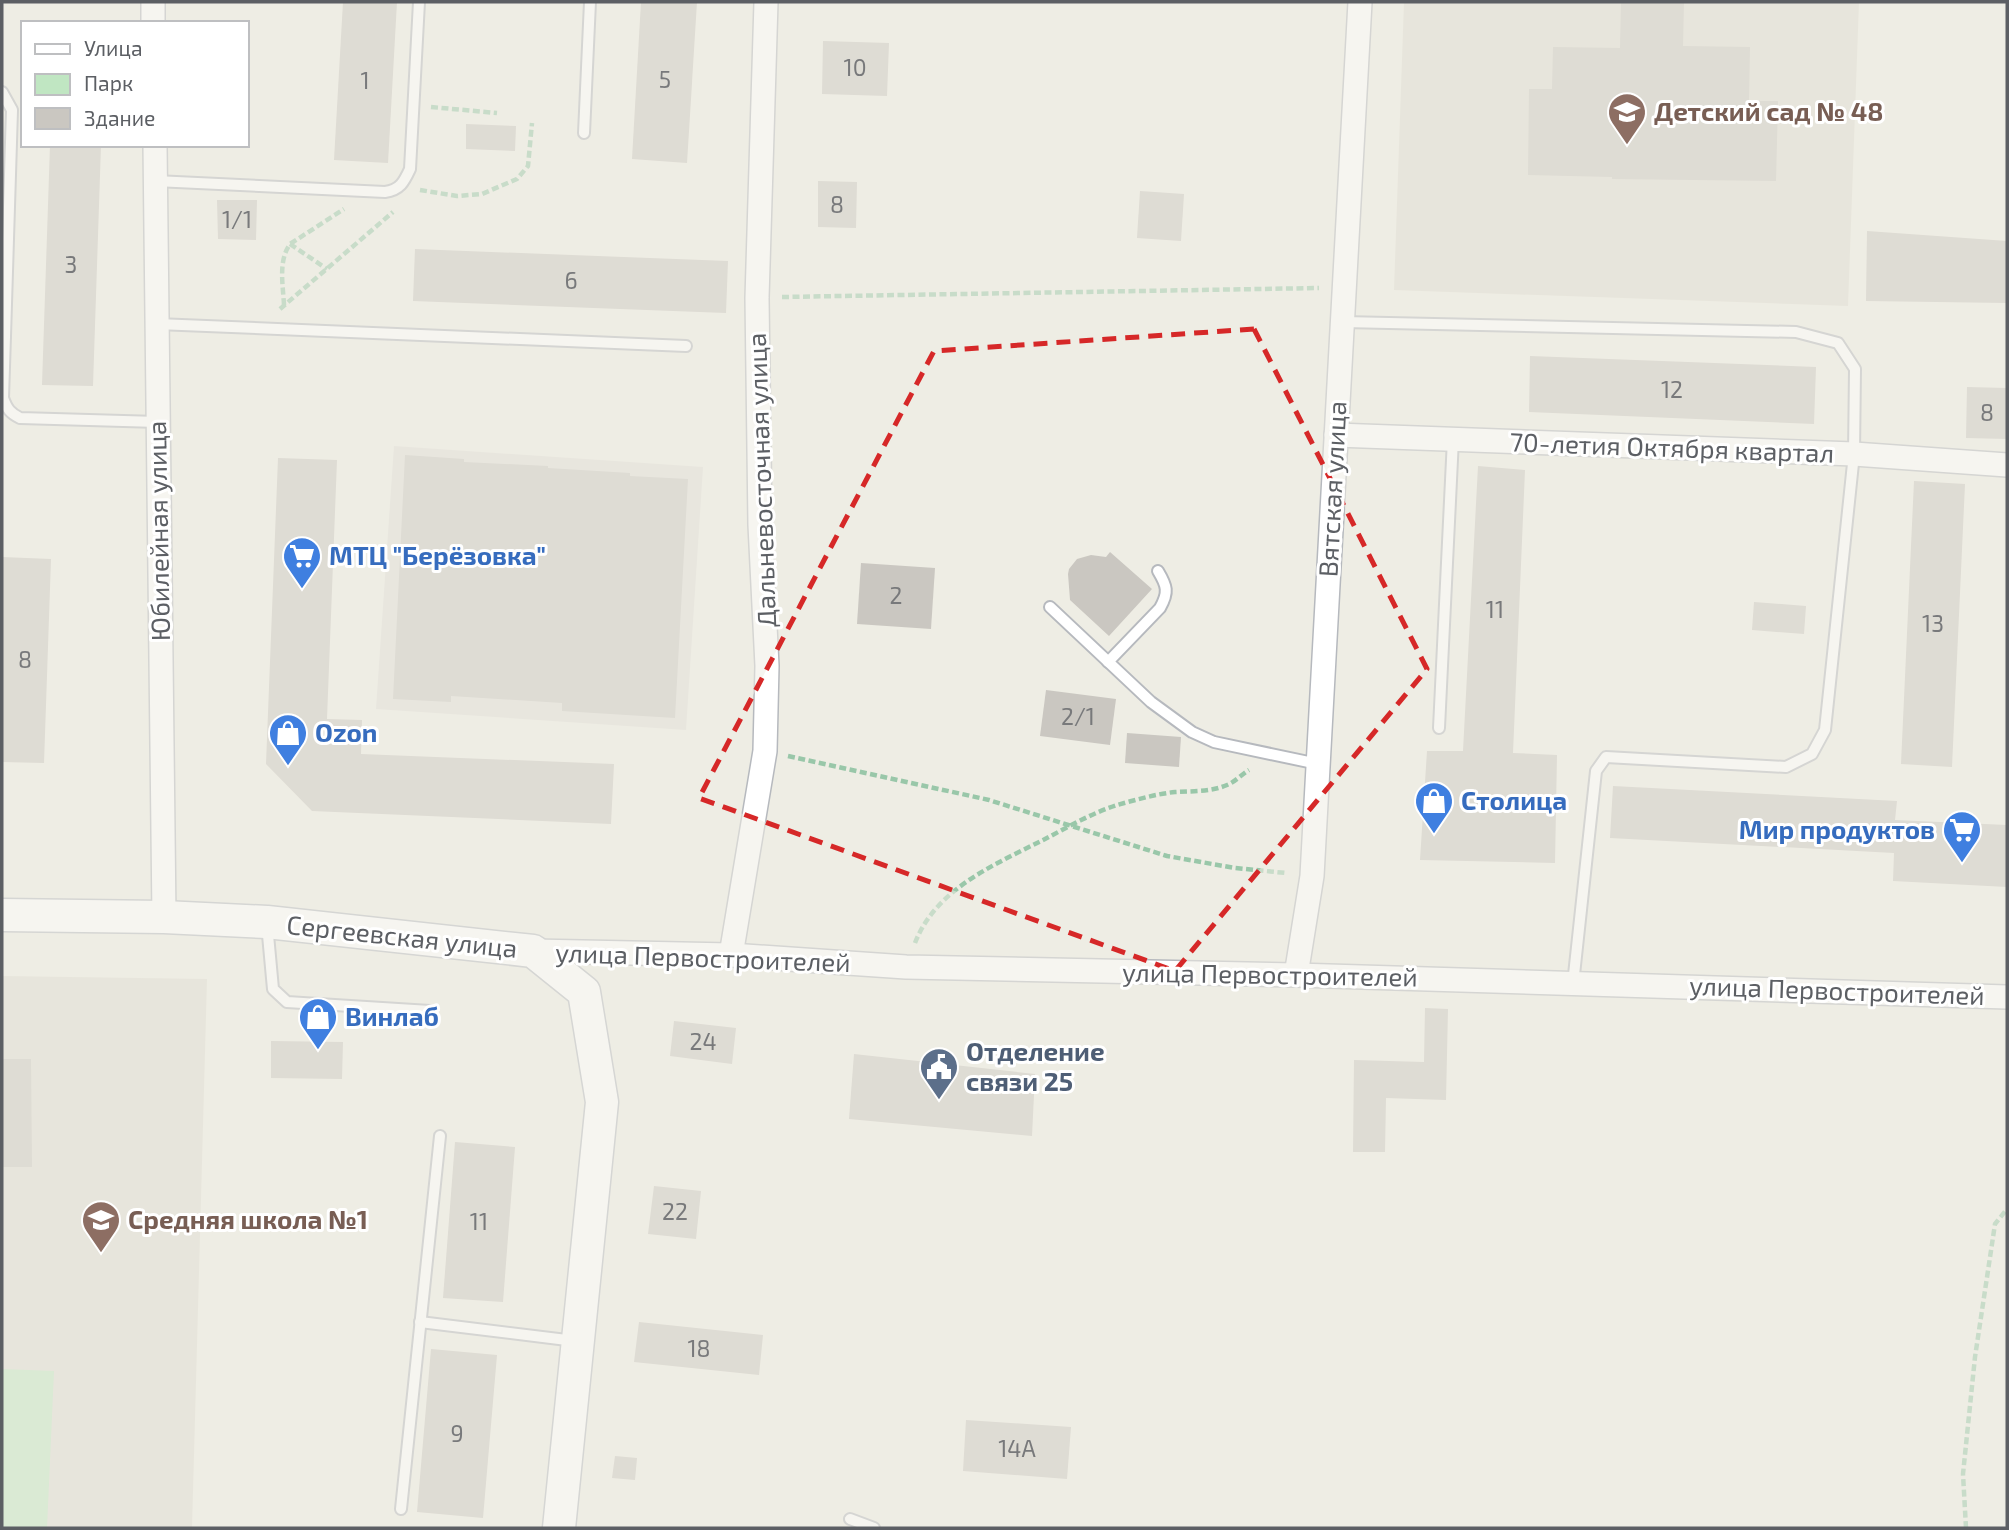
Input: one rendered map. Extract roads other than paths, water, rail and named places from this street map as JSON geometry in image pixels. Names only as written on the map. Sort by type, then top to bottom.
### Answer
[{"type":"main road","name":"Сергеевская улица","points":[[2,915],[164,917],[267,922],[533,951],[584,992],[602,1102],[558,1528]]},
{"type":"street","points":[[153,2],[153,21]]},
{"type":"street","name":"Дальневосточная улица","points":[[731,955],[765,751],[767,666],[760,525],[757,298],[766,2]]},
{"type":"street","name":"Вятская улица","points":[[1296,975],[1312,876],[1360,2]]},
{"type":"street","name":"Юбилейная улица","points":[[155,147],[164,917]]},
{"type":"street","name":"70-летия Октября квартал","points":[[1336,435],[1854,454],[2007,465]]},
{"type":"street","name":"улица Первостроителей","points":[[533,951],[731,955],[906,967],[1296,975],[2007,997]]},
{"type":"lane","points":[[155,181],[371,192],[394,191],[400,187],[410,169],[419,2]]},
{"type":"lane","points":[[583,133],[590,2]]},
{"type":"lane","points":[[2,92],[12,110],[3,336],[3,398],[6,407],[20,418],[158,422]]},
{"type":"lane","points":[[1342,322],[1796,332],[1838,343],[1855,369],[1854,454],[1825,730],[1812,754],[1786,766],[1605,757],[1596,771],[1573,984]]},
{"type":"lane","points":[[157,324],[687,346]]},
{"type":"lane","points":[[1439,728],[1453,439]]},
{"type":"lane","points":[[1108,662],[1160,608],[1165,598],[1166,584],[1158,571]]},
{"type":"lane","points":[[1050,607],[1152,702],[1192,732],[1214,742],[1318,764]]},
{"type":"lane","points":[[267,922],[273,989],[288,1002],[430,1011]]},
{"type":"lane","points":[[401,1509],[440,1136]]},
{"type":"lane","points":[[420,1322],[578,1341]]},
{"type":"lane","points":[[850,1519],[874,1528]]},
{"type":"place","name":"Детский сад № 48","points":[[1627,146]]},
{"type":"place","name":"МТЦ \"Берёзовка\"","points":[[302,590]]},
{"type":"place","name":"Ozon","points":[[288,767]]},
{"type":"place","name":"Столица","points":[[1434,835]]},
{"type":"place","name":"Мир продуктов","points":[[1962,864]]},
{"type":"place","name":"Винлаб","points":[[318,1051]]},
{"type":"place","name":"Отделение связи 25","points":[[939,1101]]},
{"type":"place","name":"Средняя школа №1","points":[[101,1254]]}]
